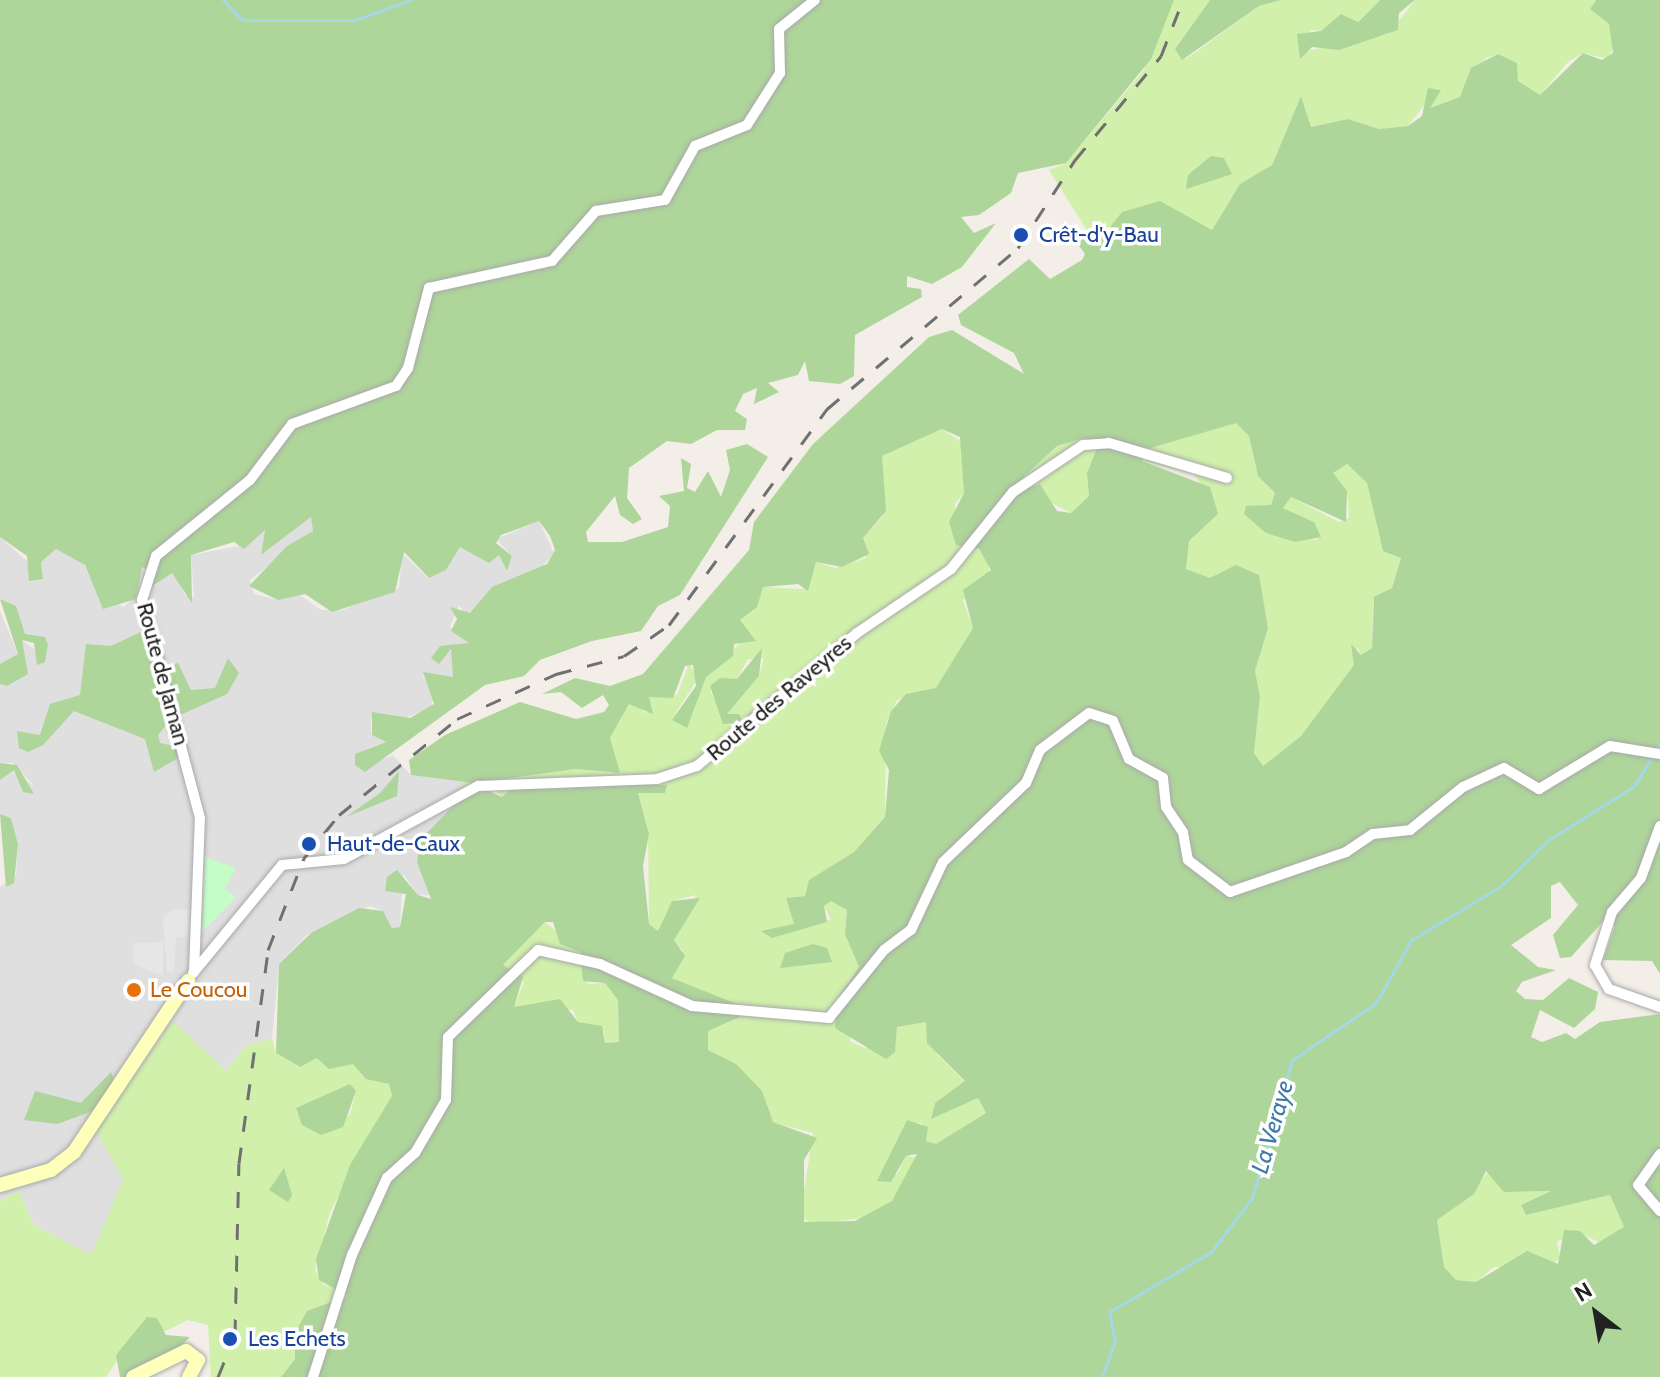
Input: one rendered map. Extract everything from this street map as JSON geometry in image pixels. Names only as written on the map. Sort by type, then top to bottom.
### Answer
[{"type":"street","name":"Route de Jaman","points":[[191,976],[200,818],[142,600],[156,556],[250,480],[292,424],[396,386],[408,368],[429,288],[552,261],[596,211],[665,200],[695,146],[747,125],[780,73],[779,29],[815,0]]},
{"type":"street","name":"Route des Raveyres","points":[[191,976],[282,865],[344,859],[478,786],[657,779],[697,766],[865,627],[951,569],[1013,492],[1083,445],[1109,443],[1227,478]]},
{"type":"street","points":[[313,1377],[352,1255],[387,1178],[415,1153],[446,1100],[448,1037],[538,950],[600,964],[692,1006],[791,1020],[838,1014],[884,950],[918,919],[943,862],[1026,783],[1040,750],[1089,713],[1113,721],[1129,759],[1163,778],[1166,807],[1183,832],[1188,860],[1230,892],[1346,852],[1373,834],[1410,830],[1463,787],[1504,768],[1539,789],[1601,749],[1642,746],[1660,754]]},
{"type":"street","points":[[1660,826],[1641,878],[1612,912],[1595,965],[1609,989],[1660,1007]]},
{"type":"street","points":[[0,1185],[51,1170],[74,1152],[191,976]]},
{"type":"street","points":[[1660,1154],[1638,1185],[1660,1211]]},
{"type":"street","points":[[133,1377],[186,1351],[198,1360],[189,1377]]},
{"type":"shaded area","points":[[311,517],[313,531],[250,580],[254,594],[278,600],[297,593],[321,610],[342,610],[399,588],[402,553],[427,577],[446,570],[460,547],[499,555],[507,571],[512,556],[496,539],[539,521],[554,553],[541,568],[500,585],[478,609],[465,614],[459,605],[450,627],[469,643],[437,648],[454,652],[453,677],[421,676],[433,684],[432,708],[399,720],[371,719],[371,732],[386,742],[366,749],[377,762],[393,755],[411,775],[462,780],[459,803],[420,840],[417,862],[434,895],[418,895],[403,874],[400,927],[392,928],[383,911],[370,906],[307,935],[279,964],[272,1038],[244,1047],[226,1071],[172,1022],[124,1179],[91,1256],[33,1224],[19,1191],[0,1201],[0,887],[16,875],[18,844],[11,818],[0,814],[0,780],[14,770],[34,786],[13,763],[0,763],[0,684],[7,686],[22,640],[46,658],[48,645],[25,634],[11,604],[0,599],[0,537],[43,575],[41,562],[56,549],[83,563],[100,595],[124,607],[137,594],[142,567],[156,586],[165,573],[176,575],[185,595],[194,597],[191,555],[239,546],[265,529],[261,555]]},
{"type":"shaded area","points":[[0,611],[18,654],[3,665],[0,664]]},
{"type":"shaded area","points":[[193,909],[188,937],[176,937],[174,973],[167,972],[163,919],[171,910]]},
{"type":"shaded area","points":[[163,942],[163,976],[134,965],[133,943]]},
{"type":"green space","points":[[0,0],[1174,0],[1151,59],[1066,163],[1018,173],[1011,193],[979,215],[961,217],[974,233],[996,223],[962,267],[932,284],[907,276],[907,287],[921,289],[922,297],[855,335],[854,376],[840,384],[809,381],[805,361],[798,375],[768,383],[779,392],[754,404],[757,388],[743,394],[735,411],[747,419],[745,430],[717,430],[691,444],[667,441],[629,468],[627,498],[642,519],[633,524],[620,515],[615,496],[586,532],[588,542],[622,542],[668,527],[670,506],[659,496],[684,491],[681,458],[691,464],[687,488],[695,492],[708,471],[721,497],[730,470],[726,450],[747,444],[768,457],[680,595],[658,606],[641,631],[592,641],[540,660],[524,676],[485,685],[365,772],[355,765],[355,754],[386,742],[372,735],[372,712],[410,718],[434,704],[423,672],[453,677],[451,649],[439,664],[431,658],[440,646],[469,643],[451,631],[457,619],[450,607],[470,613],[492,587],[547,564],[555,550],[550,536],[539,521],[501,535],[496,543],[512,556],[507,571],[499,555],[489,563],[460,547],[446,570],[429,578],[404,552],[395,592],[332,612],[305,594],[278,600],[249,586],[287,546],[313,531],[311,517],[261,555],[265,530],[244,549],[234,542],[191,555],[192,603],[172,573],[148,589],[151,572],[142,567],[136,599],[103,609],[85,565],[56,549],[41,562],[43,579],[29,581],[27,556],[0,537]]},
{"type":"green space","points":[[1174,0],[1210,0],[1175,49],[1186,59],[1259,6],[1281,0],[1380,0],[1357,22],[1341,14],[1321,31],[1310,30],[1301,52],[1389,34],[1415,0],[1596,0],[1590,9],[1609,24],[1615,43],[1608,59],[1583,53],[1568,62],[1540,95],[1518,81],[1517,63],[1498,54],[1486,58],[1460,97],[1429,108],[1439,86],[1408,126],[1379,129],[1348,119],[1311,127],[1301,96],[1272,165],[1240,184],[1212,230],[1187,219],[1108,227],[1105,239],[1093,240],[1049,170],[1066,163],[1143,71]]},
{"type":"green space","points":[[1210,0],[1281,0],[1259,6],[1182,60],[1175,49]]},
{"type":"green space","points":[[1380,0],[1415,0],[1399,13],[1398,30],[1339,50],[1312,47],[1300,59],[1297,34],[1321,31],[1341,14],[1358,22]]},
{"type":"green space","points":[[1596,0],[1660,0],[1660,974],[1652,961],[1603,960],[1615,926],[1606,918],[1571,957],[1560,958],[1553,935],[1578,905],[1560,882],[1551,886],[1551,918],[1511,945],[1538,967],[1556,970],[1522,982],[1516,991],[1525,999],[1543,1000],[1569,978],[1598,992],[1595,1009],[1574,1028],[1540,1010],[1531,1037],[1542,1042],[1566,1033],[1575,1039],[1600,1022],[1660,1014],[1660,1377],[281,1377],[295,1359],[295,1333],[307,1311],[348,1296],[319,1280],[316,1259],[350,1165],[392,1096],[389,1084],[366,1079],[353,1064],[329,1069],[317,1058],[300,1067],[276,1053],[279,964],[311,933],[359,908],[383,911],[392,928],[400,927],[406,894],[385,891],[387,877],[397,870],[418,895],[431,899],[417,862],[420,840],[455,804],[484,789],[502,797],[513,788],[550,785],[667,785],[665,793],[638,793],[649,834],[643,866],[649,924],[658,931],[672,901],[700,898],[674,940],[685,956],[672,978],[744,1007],[740,1017],[708,1031],[708,1050],[736,1064],[762,1091],[773,1122],[817,1138],[804,1160],[804,1222],[855,1221],[892,1201],[917,1154],[906,1156],[891,1182],[877,1181],[907,1120],[928,1127],[926,1141],[936,1144],[986,1113],[978,1098],[931,1119],[935,1103],[965,1081],[927,1043],[926,1022],[897,1027],[895,1052],[886,1059],[835,1028],[837,999],[859,967],[845,934],[847,910],[831,901],[824,906],[827,922],[772,938],[761,931],[794,924],[786,898],[805,896],[809,880],[854,852],[885,817],[889,770],[879,751],[891,711],[906,694],[936,688],[973,628],[963,590],[991,570],[979,549],[956,545],[949,522],[964,493],[960,437],[942,429],[882,456],[886,511],[863,538],[869,554],[842,567],[816,562],[808,591],[798,584],[763,587],[757,607],[740,620],[756,641],[734,644],[733,656],[706,677],[687,728],[672,720],[696,686],[693,665],[685,666],[673,698],[649,697],[653,714],[629,704],[610,738],[620,773],[575,769],[474,783],[411,775],[409,760],[445,735],[520,702],[576,719],[604,712],[609,705],[603,695],[582,708],[561,692],[542,694],[575,678],[610,686],[643,674],[749,550],[754,522],[813,444],[929,337],[952,330],[1024,374],[1014,353],[961,325],[958,315],[1029,259],[1050,279],[1082,260],[1085,254],[1062,222],[1099,241],[1122,212],[1160,201],[1212,230],[1240,184],[1272,165],[1301,96],[1311,127],[1348,119],[1379,129],[1408,126],[1422,116],[1428,88],[1441,90],[1430,108],[1460,97],[1471,68],[1498,54],[1517,63],[1518,81],[1540,95],[1583,53],[1602,60],[1613,53],[1609,24],[1590,9]],"holes":[[[1236,423],[1249,436],[1258,476],[1275,493],[1271,505],[1246,506],[1244,514],[1266,533],[1295,542],[1321,537],[1314,522],[1283,508],[1291,497],[1346,522],[1347,491],[1333,473],[1347,464],[1367,483],[1383,551],[1401,558],[1392,588],[1374,597],[1372,648],[1361,655],[1351,644],[1354,665],[1301,736],[1263,766],[1254,753],[1260,696],[1255,671],[1268,628],[1259,575],[1236,565],[1210,578],[1186,569],[1189,541],[1218,514],[1210,487],[1142,461],[1147,449]],[[1084,438],[1097,448],[1087,473],[1089,496],[1071,513],[1057,511],[1040,484],[1022,490],[1016,484],[1057,446]],[[545,922],[553,922],[560,944],[580,952],[583,981],[605,983],[618,1000],[619,1042],[605,1043],[602,1026],[578,1022],[560,999],[514,1007],[523,977],[503,965]],[[1486,1171],[1504,1192],[1551,1191],[1521,1205],[1526,1215],[1610,1195],[1624,1227],[1594,1245],[1580,1231],[1564,1230],[1558,1264],[1527,1251],[1476,1282],[1456,1280],[1444,1267],[1437,1220],[1474,1194]]]},
{"type":"green space","points":[[1211,156],[1224,158],[1232,174],[1186,189],[1188,175]]},
{"type":"green space","points":[[1236,422],[1249,436],[1258,476],[1275,493],[1271,506],[1245,507],[1266,533],[1317,540],[1314,522],[1283,508],[1291,497],[1339,522],[1349,518],[1348,498],[1333,473],[1347,464],[1367,483],[1380,540],[1401,558],[1392,588],[1373,601],[1372,648],[1361,655],[1357,647],[1355,665],[1301,736],[1263,766],[1254,753],[1260,696],[1255,671],[1268,628],[1258,575],[1210,578],[1186,569],[1189,541],[1218,514],[1195,475],[1142,461],[1147,449]]},
{"type":"green space","points":[[942,429],[961,442],[964,493],[955,504],[956,539],[987,555],[990,577],[963,600],[973,628],[937,688],[897,700],[886,723],[885,817],[854,852],[809,880],[805,896],[786,898],[794,924],[772,938],[831,919],[824,906],[831,900],[847,910],[845,929],[859,967],[848,981],[850,1041],[864,1048],[895,1046],[897,1027],[927,1022],[938,1055],[965,1082],[935,1103],[931,1119],[978,1098],[986,1113],[936,1144],[926,1141],[922,1123],[903,1125],[905,1137],[886,1165],[897,1175],[906,1156],[919,1158],[892,1201],[870,1217],[814,1224],[800,1217],[813,1133],[772,1122],[762,1091],[708,1050],[708,1031],[734,1020],[727,1001],[672,978],[683,951],[674,941],[696,895],[672,901],[658,931],[649,924],[648,829],[638,793],[668,791],[608,783],[502,797],[492,788],[459,803],[462,780],[575,769],[613,773],[610,738],[629,704],[635,701],[646,714],[649,697],[677,695],[689,664],[698,678],[675,714],[692,710],[706,677],[741,642],[740,620],[763,587],[803,589],[816,562],[835,568],[866,558],[863,538],[883,516],[882,456]],"holes":[[[764,658],[759,676],[727,714],[739,714],[741,725],[729,725],[710,691],[737,679],[748,659]]]},
{"type":"green space","points":[[1084,438],[1097,448],[1087,473],[1089,496],[1071,513],[1016,484],[1057,446]]},
{"type":"green space","points":[[0,599],[16,606],[25,634],[45,637],[48,645],[45,662],[37,665],[34,643],[22,640],[28,674],[7,686],[0,684],[0,664],[18,654]]},
{"type":"green space","points":[[141,632],[155,669],[178,663],[191,690],[215,688],[228,658],[239,673],[227,694],[171,719],[158,735],[160,743],[179,747],[178,758],[154,772],[145,739],[74,711],[43,745],[28,752],[19,748],[17,731],[40,735],[50,704],[80,695],[86,644],[111,646]]},
{"type":"green space","points":[[762,648],[759,676],[727,714],[739,714],[743,723],[723,724],[710,686],[720,678],[737,679]]},
{"type":"green space","points":[[0,763],[17,765],[34,794],[23,792],[14,770],[0,780]]},
{"type":"green space","points":[[399,771],[397,796],[346,817],[380,793]]},
{"type":"green space","points":[[0,814],[11,818],[18,844],[14,883],[6,887]]},
{"type":"green space","points":[[205,857],[236,868],[225,889],[236,897],[202,932]]},
{"type":"green space","points":[[545,922],[577,948],[588,984],[605,983],[618,1000],[619,1042],[605,1043],[604,1031],[578,1022],[573,1010],[514,1007],[524,982],[503,965]]},
{"type":"green space","points":[[813,944],[827,948],[832,962],[780,968],[785,953]]},
{"type":"green space","points":[[173,1021],[226,1071],[244,1047],[272,1038],[276,1053],[299,1067],[317,1058],[353,1064],[389,1084],[392,1097],[330,1212],[315,1270],[324,1285],[345,1289],[348,1296],[295,1333],[295,1359],[281,1377],[211,1377],[208,1325],[188,1320],[163,1332],[157,1318],[147,1317],[106,1377],[0,1377],[0,1201],[19,1191],[33,1224],[91,1255],[123,1179],[96,1131]],"holes":[[[340,1090],[356,1091],[350,1115],[311,1129],[302,1125],[296,1108]]]},
{"type":"green space","points":[[111,1072],[114,1080],[93,1111],[57,1124],[24,1120],[35,1091],[81,1103]]},
{"type":"green space","points":[[350,1084],[356,1091],[343,1127],[321,1135],[302,1125],[296,1108]]},
{"type":"green space","points":[[284,1168],[292,1195],[288,1202],[269,1190]]},
{"type":"green space","points":[[1490,1171],[1504,1192],[1550,1191],[1521,1205],[1526,1215],[1610,1195],[1624,1227],[1603,1244],[1586,1236],[1557,1241],[1560,1258],[1550,1266],[1494,1267],[1476,1282],[1456,1280],[1444,1267],[1437,1220]]},
{"type":"green space","points":[[147,1317],[157,1318],[166,1335],[190,1337],[151,1377],[120,1377],[116,1355]]},
{"type":"waterway","points":[[223,0],[242,20],[355,20],[411,0]]},
{"type":"waterway","name":"La Veraye","points":[[1102,1377],[1115,1342],[1109,1312],[1211,1252],[1252,1198],[1292,1060],[1376,1003],[1411,940],[1501,886],[1547,841],[1634,786],[1660,744]]},
{"type":"railway","points":[[218,1377],[235,1335],[239,1163],[268,950],[304,858],[339,815],[457,719],[556,674],[624,656],[669,625],[827,409],[1018,248],[1075,160],[1161,56],[1183,0]]},
{"type":"place","name":"Crêt-d'y-Bau","points":[[1021,235]]},
{"type":"place","name":"Haut-de-Caux","points":[[309,844]]},
{"type":"place","name":"Le Coucou","points":[[134,990]]},
{"type":"place","name":"Les Echets","points":[[230,1339]]}]
